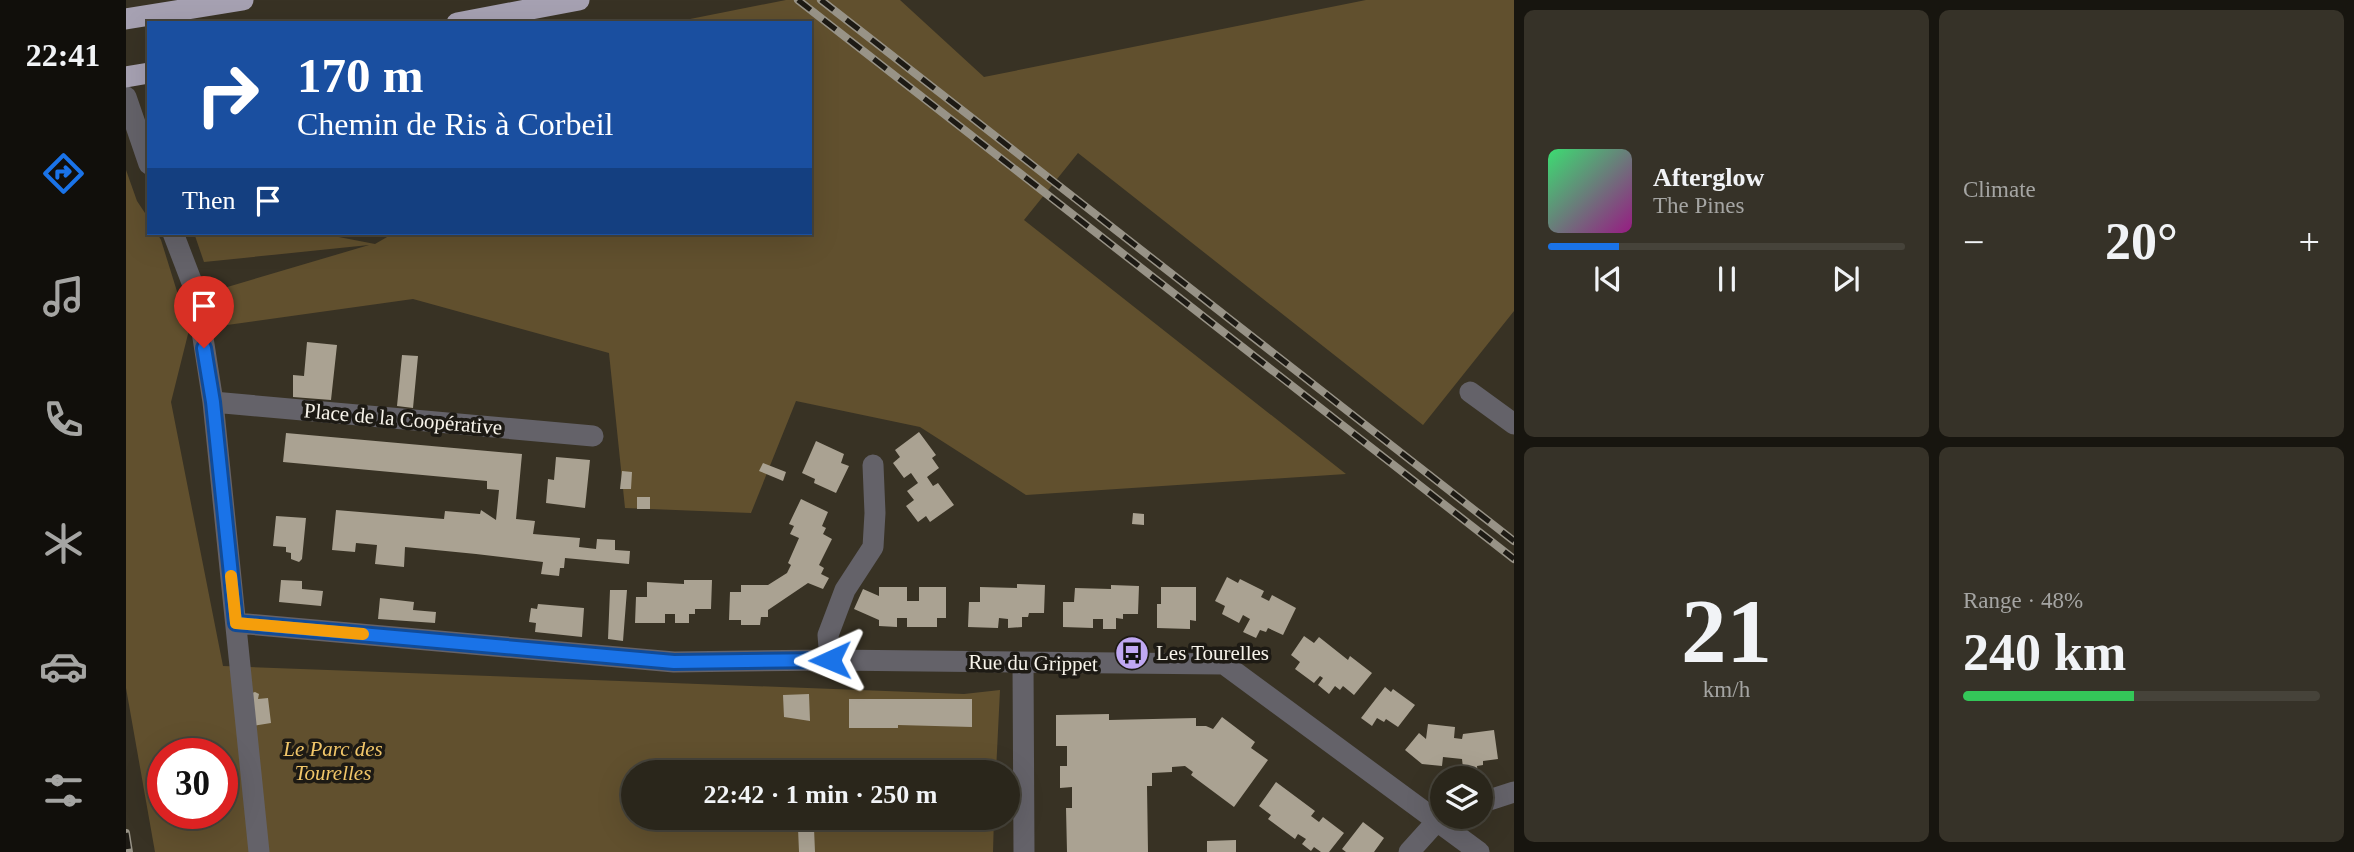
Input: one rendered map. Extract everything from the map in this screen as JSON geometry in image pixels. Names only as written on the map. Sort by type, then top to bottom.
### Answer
[{"type":"highway","points":[[126,19],[243,0]]},
{"type":"highway","points":[[468,21],[579,0]]},
{"type":"highway","points":[[126,76],[147,73]]},
{"type":"street","points":[[126,97],[147,158]]},
{"type":"street","points":[[174,235],[196,293],[213,402],[259,852]]},
{"type":"street","points":[[1470,392],[1514,424]]},
{"type":"street","name":"Place de la Coopérative","points":[[213,402],[593,436]]},
{"type":"street","points":[[830,660],[828,635],[845,590],[873,547],[873,465]]},
{"type":"street","name":"Rue du Grippet","points":[[236,623],[674,662],[830,660],[1224,664],[1430,811]]},
{"type":"street","points":[[1023,663],[1024,852]]},
{"type":"street","points":[[1493,799],[1514,792]]},
{"type":"street","points":[[1409,852],[1431,829]]},
{"type":"street","name":"Rue du Grippet","points":[[1453,829],[1479,852]]},
{"type":"green space","points":[[786,0],[900,0],[984,77],[1366,0],[1514,0],[1514,311],[1423,425],[1078,153],[1024,220],[1346,474],[1026,495],[920,427],[796,401],[751,513],[625,508],[609,353],[413,299],[220,326],[224,288],[369,245],[204,262],[195,235],[328,235],[375,244],[391,235],[812,235],[812,21],[680,21]]},
{"type":"green space","name":"Le Parc des Tourelles","points":[[126,170],[137,201],[147,216],[147,235],[158,235],[161,240],[189,330],[171,402],[223,666],[964,694],[1000,690],[997,760],[621,760],[621,830],[994,830],[993,852],[155,852],[151,829],[238,829],[238,738],[147,738],[147,807],[126,688]]},
{"type":"building","points":[[307,342],[337,345],[331,400],[293,397],[293,375],[304,376]]},
{"type":"building","points":[[402,355],[418,356],[413,408],[397,406]]},
{"type":"building","points":[[919,432],[936,455],[932,458],[939,468],[927,477],[933,486],[938,483],[954,505],[930,522],[926,516],[918,522],[906,506],[914,500],[907,491],[918,483],[911,473],[904,478],[893,463],[900,457],[895,450]]},
{"type":"building","points":[[286,433],[522,454],[516,519],[535,521],[533,534],[580,538],[579,547],[596,549],[597,539],[615,540],[615,550],[630,551],[629,564],[565,558],[564,568],[560,568],[559,576],[541,574],[543,562],[476,554],[405,547],[404,567],[375,564],[377,545],[356,543],[355,552],[332,550],[336,510],[444,519],[445,511],[480,514],[481,510],[496,520],[499,490],[487,489],[487,481],[283,462]]},
{"type":"building","points":[[816,441],[844,454],[841,463],[849,466],[836,493],[814,483],[815,479],[802,473]]},
{"type":"building","points":[[556,457],[590,460],[585,508],[546,503],[548,479],[554,480]]},
{"type":"building","points":[[763,463],[786,472],[783,481],[759,471]]},
{"type":"building","points":[[622,471],[632,472],[631,489],[620,489]]},
{"type":"building","points":[[637,497],[650,497],[650,509],[637,509]]},
{"type":"building","points":[[801,499],[828,512],[822,526],[826,528],[823,534],[832,539],[819,565],[824,568],[821,574],[829,578],[823,589],[808,583],[768,610],[768,617],[761,617],[760,625],[741,625],[741,620],[729,620],[730,592],[741,592],[741,585],[768,585],[787,573],[791,565],[788,563],[799,538],[790,534],[794,526],[789,524]]},
{"type":"building","points":[[1133,513],[1144,514],[1144,525],[1132,524]]},
{"type":"building","points":[[276,516],[306,518],[302,559],[299,562],[291,559],[291,553],[286,552],[286,547],[273,546]]},
{"type":"building","points":[[1227,577],[1238,583],[1240,579],[1264,591],[1261,597],[1269,601],[1272,595],[1296,608],[1283,635],[1268,628],[1266,632],[1260,630],[1256,638],[1243,632],[1250,619],[1243,615],[1239,623],[1222,614],[1225,606],[1215,601]]},
{"type":"building","points":[[281,580],[302,581],[302,589],[323,591],[321,606],[279,602]]},
{"type":"building","points":[[684,580],[712,580],[711,609],[695,609],[695,614],[689,614],[689,623],[675,623],[675,614],[665,614],[665,623],[635,623],[636,597],[647,597],[647,582],[684,584]]},
{"type":"building","points":[[1017,584],[1045,585],[1044,613],[1029,613],[1028,617],[1022,617],[1022,627],[1008,628],[1008,619],[999,618],[998,628],[968,627],[969,602],[980,602],[980,587],[1017,588]]},
{"type":"building","points":[[1111,585],[1139,586],[1138,614],[1123,614],[1123,619],[1116,618],[1116,629],[1103,629],[1103,619],[1093,619],[1093,628],[1063,627],[1063,602],[1074,602],[1075,588],[1111,589]]},
{"type":"building","points":[[879,587],[907,587],[907,601],[919,601],[919,587],[946,587],[946,618],[937,618],[937,627],[907,627],[907,618],[897,618],[897,627],[879,626],[879,620],[854,609],[863,589],[879,596]]},
{"type":"building","points":[[1161,587],[1196,587],[1196,621],[1190,620],[1190,629],[1157,628],[1157,604],[1161,604]]},
{"type":"building","points":[[610,590],[627,590],[623,641],[608,639]]},
{"type":"building","points":[[380,598],[414,602],[413,610],[436,612],[435,623],[378,619]]},
{"type":"building","points":[[538,604],[584,608],[582,637],[535,632],[536,623],[529,622],[531,608],[537,609]]},
{"type":"building","points":[[1304,636],[1314,643],[1319,637],[1348,660],[1350,656],[1372,673],[1354,695],[1343,686],[1340,690],[1335,686],[1329,694],[1318,685],[1323,678],[1320,676],[1314,683],[1295,669],[1300,662],[1291,655]]},
{"type":"building","points":[[1385,687],[1391,692],[1393,689],[1415,705],[1398,727],[1386,719],[1384,722],[1377,718],[1372,726],[1361,718]]},
{"type":"building","points":[[252,693],[259,694],[258,699],[268,698],[271,723],[252,726]]},
{"type":"building","points":[[809,694],[810,721],[784,717],[783,695]]},
{"type":"building","points":[[849,699],[972,699],[972,727],[898,725],[898,728],[849,728]]},
{"type":"building","points":[[1109,714],[1109,720],[1196,718],[1196,726],[1213,729],[1222,717],[1255,742],[1251,748],[1268,760],[1234,807],[1191,775],[1193,772],[1185,766],[1172,767],[1172,772],[1152,773],[1152,786],[1147,786],[1148,852],[1067,852],[1066,808],[1072,808],[1072,787],[1060,788],[1060,766],[1067,766],[1067,746],[1056,746],[1056,715]]},
{"type":"building","points":[[1428,724],[1455,727],[1454,738],[1462,739],[1463,734],[1494,730],[1498,759],[1483,761],[1483,765],[1463,766],[1462,759],[1443,757],[1442,766],[1422,764],[1405,750],[1419,733],[1426,739]]},
{"type":"building","points":[[1276,782],[1315,811],[1311,816],[1319,822],[1323,817],[1344,833],[1329,852],[1321,852],[1314,847],[1311,851],[1302,844],[1306,839],[1298,834],[1295,839],[1268,819],[1271,815],[1259,806]]},
{"type":"building","points":[[1363,822],[1384,838],[1374,852],[1346,852],[1342,849]]},
{"type":"building","points":[[798,830],[814,830],[815,852],[799,852]]},
{"type":"building","points":[[1236,840],[1236,852],[1207,852],[1207,841]]},
{"type":"railway","points":[[798,0],[1514,559]]},
{"type":"railway","points":[[821,0],[1514,541]]},
{"type":"railway","points":[[126,833],[129,852]]},
{"type":"slow traffic","points":[[231,576],[236,623],[363,634]]},
{"type":"place","name":"Les Tourelles","points":[[1132,653]]},
{"type":"route","points":[[204,348],[213,402],[236,623],[674,662],[830,660]]}]
